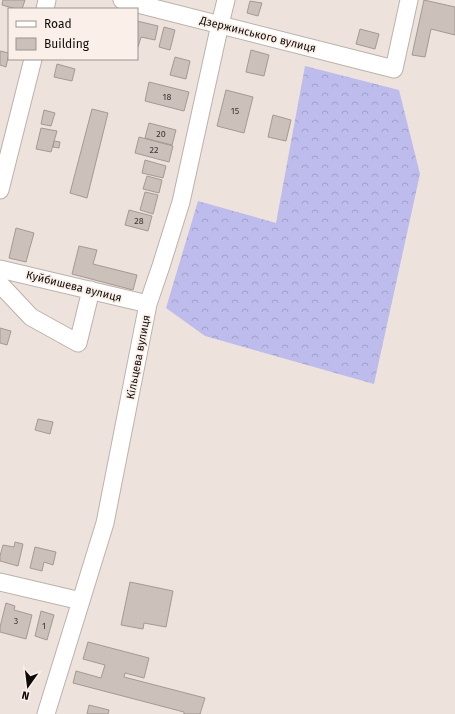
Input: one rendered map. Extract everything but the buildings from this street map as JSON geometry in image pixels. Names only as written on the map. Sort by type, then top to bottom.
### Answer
[{"type":"street","name":"Дзержинського вулиця","points":[[122,0],[394,69],[409,0]]},
{"type":"street","name":"Кільцева вулиця","points":[[46,714],[105,523],[148,304],[181,202],[226,0]]},
{"type":"street","points":[[0,190],[33,60]]},
{"type":"street","name":"Куйбишева вулиця","points":[[0,268],[148,304]]},
{"type":"street","points":[[0,284],[31,317],[78,343],[91,290]]},
{"type":"street","points":[[0,582],[81,601]]},
{"type":"green space","points":[[305,66],[399,90],[420,174],[374,384],[205,336],[166,308],[198,201],[276,223]]}]
